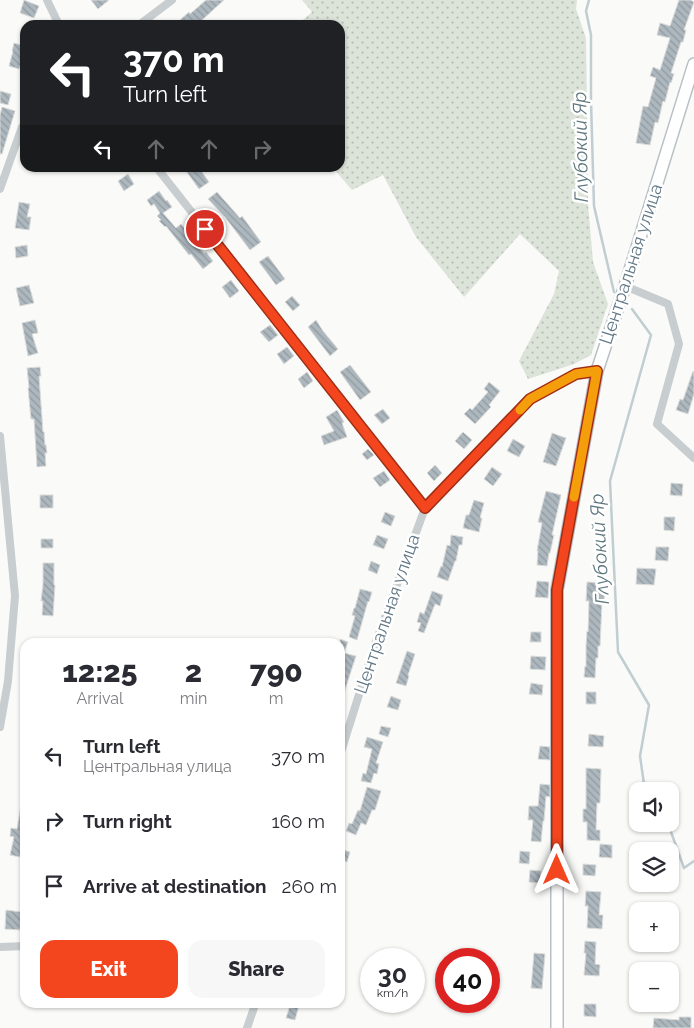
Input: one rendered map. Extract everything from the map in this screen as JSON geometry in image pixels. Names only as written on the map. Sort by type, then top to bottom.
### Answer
[{"type":"street","points":[[47,0],[57,20]]},
{"type":"street","points":[[146,20],[172,0]]},
{"type":"street","name":"Центральная улица","points":[[345,739],[372,650],[425,508],[530,399],[576,374],[597,371],[694,64]]},
{"type":"street","points":[[0,189],[20,133]]},
{"type":"street","points":[[159,172],[425,508]]},
{"type":"street","points":[[625,286],[668,304],[678,344],[657,424],[694,458]]},
{"type":"street","points":[[556,1028],[557,590],[597,371]]},
{"type":"street","points":[[0,436],[15,596],[0,727]]},
{"type":"street","points":[[0,947],[20,946]]},
{"type":"street","points":[[247,1028],[254,1008]]},
{"type":"shaded area","points":[[302,0],[577,0],[576,9],[586,38],[588,204],[593,262],[608,304],[591,355],[574,364],[528,379],[519,361],[554,294],[559,271],[520,234],[464,297],[416,237],[383,175],[352,190],[336,172],[345,172],[345,20],[303,20],[312,12]]},
{"type":"building","points":[[24,0],[39,6],[34,18],[20,13]]},
{"type":"building","points":[[91,0],[109,0],[98,9]]},
{"type":"building","points":[[206,0],[224,0],[202,20],[180,20],[189,12],[190,14]]},
{"type":"building","points":[[679,0],[694,2],[684,30],[686,30],[683,42],[681,42],[671,73],[674,74],[665,102],[663,101],[658,123],[655,122],[650,145],[636,143],[643,106],[648,107],[656,78],[650,76],[653,67],[660,70],[670,38],[657,35],[660,23],[670,26]]},
{"type":"building","points":[[14,43],[20,45],[19,69],[9,66]]},
{"type":"building","points":[[0,91],[11,94],[8,105],[0,103]]},
{"type":"building","points":[[2,107],[15,111],[2,154],[0,154],[0,115]]},
{"type":"building","points":[[187,172],[202,172],[209,182],[199,189]]},
{"type":"building","points":[[128,174],[134,184],[124,191],[118,181]]},
{"type":"building","points":[[159,191],[172,207],[163,213],[176,228],[181,224],[204,253],[206,252],[213,261],[203,269],[166,226],[159,221],[161,220],[157,216],[160,213],[154,204],[151,206],[147,200]]},
{"type":"building","points":[[217,192],[240,218],[242,216],[261,242],[250,250],[225,217],[208,199]]},
{"type":"building","points":[[19,202],[30,204],[27,217],[31,217],[29,230],[15,228]]},
{"type":"building","points":[[27,245],[28,256],[16,258],[15,247]]},
{"type":"building","points":[[268,256],[285,279],[276,285],[259,262]]},
{"type":"building","points":[[231,280],[239,291],[230,298],[222,287]]},
{"type":"building","points":[[29,285],[34,303],[20,306],[16,288]]},
{"type":"building","points":[[292,296],[300,305],[293,311],[285,302]]},
{"type":"building","points":[[35,320],[38,333],[32,334],[38,353],[28,356],[22,323]]},
{"type":"building","points":[[316,320],[338,349],[330,356],[308,327]]},
{"type":"building","points":[[270,325],[278,335],[269,342],[260,332]]},
{"type":"building","points":[[287,347],[294,356],[284,364],[277,354]]},
{"type":"building","points":[[350,365],[371,392],[360,400],[340,372]]},
{"type":"building","points":[[40,367],[43,432],[47,453],[45,453],[46,466],[37,467],[34,419],[31,419],[27,368]]},
{"type":"building","points":[[693,371],[694,394],[688,414],[676,410],[680,399],[683,400]]},
{"type":"building","points":[[307,372],[313,381],[304,388],[298,379]]},
{"type":"building","points":[[489,382],[500,391],[489,405],[491,407],[475,424],[464,414],[470,408],[472,410],[488,392],[484,389]]},
{"type":"building","points":[[383,409],[390,418],[382,424],[374,415]]},
{"type":"building","points":[[337,410],[344,422],[342,423],[347,437],[324,445],[321,436],[334,431],[326,417]]},
{"type":"building","points":[[463,432],[472,440],[464,449],[455,441]]},
{"type":"building","points":[[552,433],[566,438],[556,466],[543,462]]},
{"type":"building","points":[[513,439],[525,446],[519,457],[507,451]]},
{"type":"building","points":[[368,449],[374,455],[367,460],[362,454]]},
{"type":"building","points":[[435,465],[442,473],[434,481],[427,473]]},
{"type":"building","points":[[492,467],[502,474],[493,486],[484,479]]},
{"type":"building","points":[[384,471],[390,480],[380,487],[373,478]]},
{"type":"building","points":[[671,483],[683,484],[682,496],[670,495]]},
{"type":"building","points":[[546,491],[561,495],[547,566],[537,565],[537,551],[542,523],[538,522]]},
{"type":"building","points":[[40,495],[53,495],[53,508],[40,508]]},
{"type":"building","points":[[474,500],[484,503],[479,532],[463,528],[466,515],[469,515]]},
{"type":"building","points":[[385,512],[395,516],[391,526],[381,522]]},
{"type":"building","points":[[664,517],[675,517],[674,531],[664,530]]},
{"type":"building","points":[[377,535],[388,539],[384,549],[373,545]]},
{"type":"building","points":[[451,535],[463,537],[462,545],[459,545],[456,561],[448,581],[437,577],[442,567],[447,545],[450,546]]},
{"type":"building","points":[[41,539],[53,539],[53,548],[41,548]]},
{"type":"building","points":[[656,547],[669,547],[668,561],[655,560]]},
{"type":"building","points":[[371,561],[380,565],[377,574],[368,570]]},
{"type":"building","points":[[43,563],[54,563],[53,616],[42,615]]},
{"type":"building","points":[[637,568],[656,569],[654,585],[636,584]]},
{"type":"building","points":[[537,581],[549,582],[548,598],[535,597]]},
{"type":"building","points":[[587,582],[605,583],[600,646],[598,646],[598,658],[596,658],[595,678],[584,677],[589,601],[586,601]]},
{"type":"building","points":[[360,589],[372,592],[357,640],[349,637],[355,616],[352,615]]},
{"type":"building","points":[[432,591],[443,595],[440,606],[435,604],[424,633],[418,631],[421,623],[417,622],[420,612],[424,614]]},
{"type":"building","points":[[531,632],[541,632],[541,642],[530,642]]},
{"type":"building","points":[[407,651],[415,654],[406,686],[396,683]]},
{"type":"building","points":[[345,653],[356,656],[345,690]]},
{"type":"building","points":[[531,656],[546,657],[545,670],[530,669]]},
{"type":"building","points":[[531,683],[543,685],[542,695],[529,694]]},
{"type":"building","points":[[586,692],[596,692],[596,704],[586,704]]},
{"type":"building","points":[[391,696],[401,700],[398,710],[387,707]]},
{"type":"building","points":[[381,726],[391,728],[388,737],[379,734]]},
{"type":"building","points":[[589,734],[604,736],[603,747],[588,746]]},
{"type":"building","points":[[367,737],[383,742],[376,763],[379,764],[377,774],[374,773],[371,783],[361,781],[363,773],[366,774],[372,749],[364,747]]},
{"type":"building","points":[[540,746],[550,747],[550,760],[538,759]]},
{"type":"building","points":[[586,768],[601,769],[600,803],[597,803],[596,830],[600,830],[600,841],[587,840],[587,822],[583,822],[583,809],[586,809]]},
{"type":"building","points":[[540,784],[550,785],[550,797],[546,796],[541,842],[531,841],[533,820],[528,820],[529,806],[538,806]]},
{"type":"building","points":[[367,787],[381,791],[375,810],[372,810],[366,825],[361,823],[356,835],[346,831],[349,823],[352,824],[358,810],[360,811]]},
{"type":"building","points":[[20,811],[20,857],[10,855],[14,837],[10,836],[11,828],[17,829]]},
{"type":"building","points":[[600,844],[612,845],[612,858],[599,857]]},
{"type":"building","points":[[345,850],[350,852],[347,862],[345,861]]},
{"type":"building","points":[[520,851],[530,852],[529,864],[519,863]]},
{"type":"building","points":[[583,864],[596,865],[595,876],[583,875]]},
{"type":"building","points":[[530,870],[541,871],[540,883],[529,882]]},
{"type":"building","points":[[586,891],[601,892],[599,915],[603,915],[602,929],[587,928],[588,906],[585,906]]},
{"type":"building","points":[[6,910],[20,912],[20,930],[5,929]]},
{"type":"building","points":[[585,941],[596,942],[595,964],[600,965],[599,976],[584,975]]},
{"type":"building","points":[[534,953],[545,954],[542,989],[531,988]]},
{"type":"building","points":[[584,1004],[596,1004],[596,1017],[584,1016]]},
{"type":"building","points":[[289,1008],[298,1008],[295,1020],[286,1018]]},
{"type":"building","points":[[679,1017],[691,1017],[691,1028],[653,1028],[654,1018],[679,1020]]},
{"type":"waterway","name":"Глубокий Яр","points":[[589,0],[586,11],[591,35],[594,206],[614,292]]},
{"type":"waterway","name":"Глубокий Яр","points":[[632,309],[651,335],[610,481],[618,652],[649,705],[640,756],[644,782]]},
{"type":"waterway","name":"Глубокий Яр","points":[[671,832],[684,868],[694,861]]},
{"type":"slow traffic","points":[[520,410],[530,399],[576,374],[597,371],[574,497]]},
{"type":"route","points":[[205,229],[425,508],[530,399],[576,374],[597,371],[557,590],[557,870]]}]
